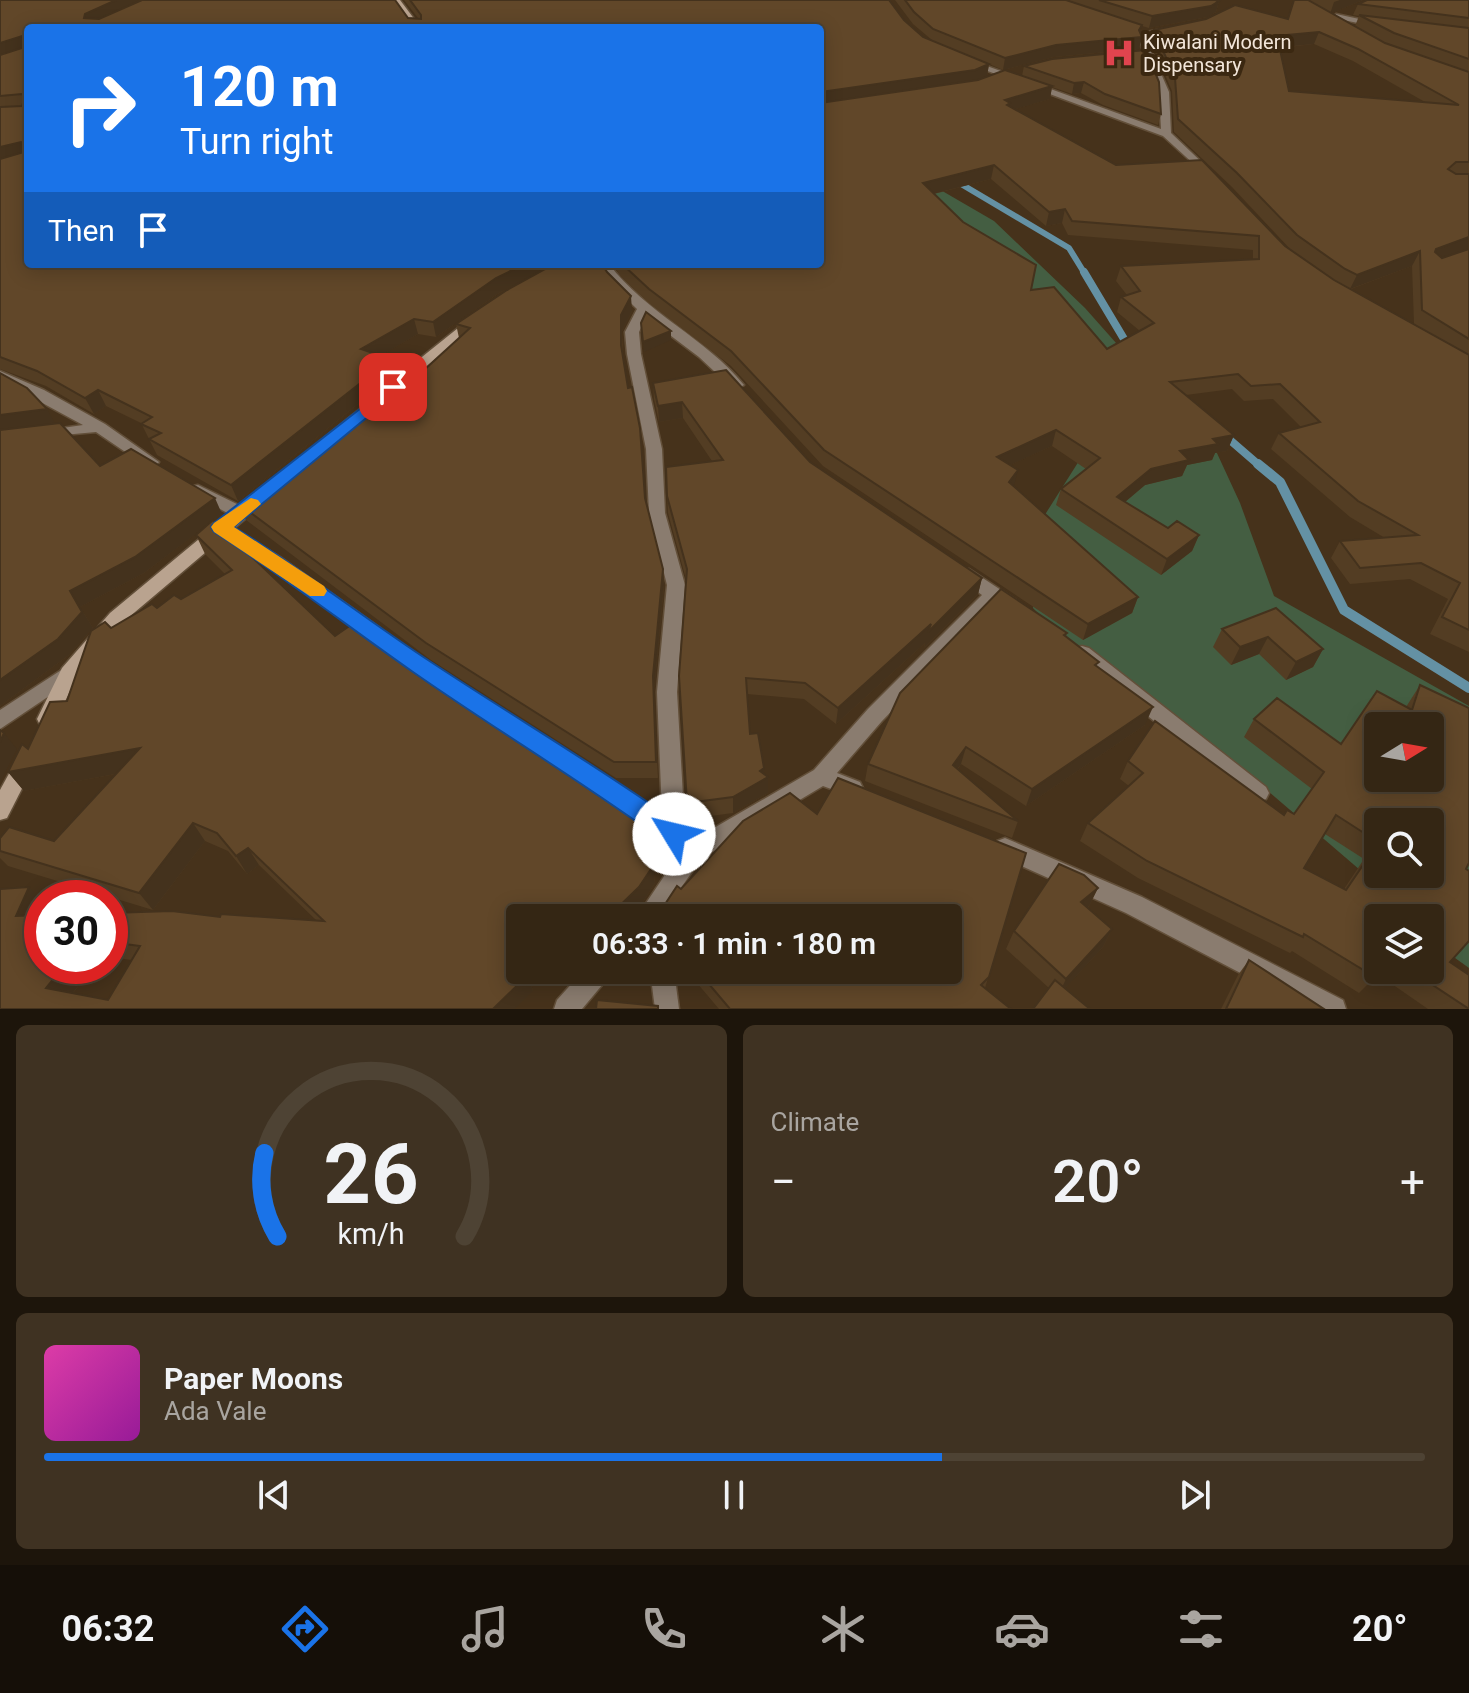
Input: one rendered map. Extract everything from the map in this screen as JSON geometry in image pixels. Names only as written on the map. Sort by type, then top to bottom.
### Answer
[{"type":"street","points":[[396,0],[414,24]]},
{"type":"street","points":[[1343,27],[1329,20],[1349,11]]},
{"type":"street","points":[[1336,16],[1385,26]]},
{"type":"street","points":[[1134,29],[1149,34],[1191,26]]},
{"type":"street","points":[[1149,34],[1143,41],[1141,55],[1157,72],[1164,92],[1166,134]]},
{"type":"street","points":[[954,56],[1013,74],[1166,134],[1216,181]]},
{"type":"street","points":[[986,83],[1013,74]]},
{"type":"street","points":[[606,268],[615,282],[643,309],[724,371],[745,393]]},
{"type":"street","points":[[643,309],[632,332],[634,354],[654,449],[657,513],[676,585],[667,692],[674,834]]},
{"type":"street","points":[[385,395],[452,334],[485,312]]},
{"type":"street","points":[[0,375],[32,388],[100,427],[172,476],[241,513]]},
{"type":"street","points":[[28,436],[100,427]]},
{"type":"street","points":[[0,811],[69,673],[116,618],[277,483]]},
{"type":"street","points":[[221,527],[388,642]]},
{"type":"street","points":[[943,559],[1029,617]]},
{"type":"street","points":[[659,904],[693,852],[821,776],[875,715],[994,594]]},
{"type":"street","points":[[1064,641],[1140,697],[1259,793]]},
{"type":"street","points":[[0,721],[69,673]]},
{"type":"street","points":[[539,744],[618,793],[693,852]]},
{"type":"street","points":[[821,776],[879,799]]},
{"type":"street","points":[[981,838],[1134,905],[1334,1009]]},
{"type":"street","points":[[566,1009],[588,984]]},
{"type":"street","points":[[664,984],[667,1009]]},
{"type":"green space","points":[[932,185],[994,221],[1085,308],[1148,379],[1204,425],[1240,503],[1274,596],[1469,706],[1469,968],[1444,950],[1444,904],[1408,904],[1383,888],[1444,888],[1444,808],[1364,808],[1364,873],[1254,779],[1044,620],[1033,608],[1034,532],[1084,453],[951,289]]},
{"type":"building","points":[[0,0],[116,0],[85,14],[84,18],[99,19],[142,0],[395,0],[408,18],[421,19],[410,0],[889,0],[904,20],[923,37],[989,64],[975,70],[824,91],[824,24],[24,24],[24,38],[0,43]]},
{"type":"building","points":[[905,0],[1066,0],[1142,25],[1139,30],[1142,37],[1056,45],[1005,58],[933,29]]},
{"type":"building","points":[[1099,0],[1219,1],[1211,6],[1152,16]]},
{"type":"building","points":[[1294,0],[1308,0],[1385,43],[1469,72],[1469,162],[1456,162],[1448,169],[1456,174],[1469,174],[1469,237],[1435,252],[1442,258],[1469,249],[1469,339],[1422,310],[1420,251],[1357,275],[1345,269],[1297,235],[1237,173],[1178,119],[1175,78],[1154,30],[1206,19],[1235,5],[1288,19]],"holes":[[[1319,32],[1358,49],[1459,105],[1289,91],[1277,36]]]},
{"type":"building","points":[[1367,0],[1469,0],[1469,18],[1358,4]]},
{"type":"building","points":[[1359,15],[1469,28],[1469,59],[1394,33]]},
{"type":"building","points":[[24,47],[24,96],[0,96],[0,55]]},
{"type":"building","points":[[1146,50],[1159,82],[1161,114],[1105,94],[1084,82],[1074,83],[1024,66],[1052,59]]},
{"type":"building","points":[[1005,70],[1052,86],[1005,100],[1010,103],[1007,105],[1116,165],[1202,160],[1285,246],[1334,280],[1469,355],[1469,630],[1442,617],[1460,583],[1421,563],[1360,568],[1340,541],[1418,535],[1358,501],[1279,433],[1320,422],[1280,384],[1251,386],[1238,374],[1170,382],[1234,435],[1213,439],[1218,444],[1180,451],[1189,460],[1151,469],[1117,497],[1168,528],[1177,521],[1199,535],[1167,559],[1061,489],[1100,458],[1056,430],[997,457],[1018,470],[1009,482],[1138,597],[1088,624],[824,450],[731,351],[626,268],[824,268],[824,102],[978,80]],"holes":[[[994,165],[1049,212],[1065,209],[1072,221],[1259,236],[1259,259],[1121,266],[1140,291],[1121,297],[1154,323],[1107,349],[1054,287],[1031,290],[1036,265],[963,222],[923,183]]]},
{"type":"building","points":[[24,100],[24,144],[21,142],[0,147],[0,107],[22,106]]},
{"type":"building","points":[[24,152],[24,268],[517,268],[496,278],[433,322],[414,319],[361,349],[391,359],[231,485],[149,439],[161,433],[141,424],[152,417],[98,390],[85,398],[37,371],[0,357],[0,159]]},
{"type":"building","points":[[547,268],[604,268],[631,296],[621,315],[621,345],[628,388],[632,387],[640,428],[645,498],[663,569],[653,676],[656,762],[614,762],[426,643],[239,504],[410,365],[424,370],[470,328],[456,324]]},
{"type":"building","points":[[646,312],[671,331],[643,342],[641,323]]},
{"type":"building","points":[[726,370],[810,462],[982,578],[928,632],[931,624],[838,708],[805,683],[746,678],[750,734],[758,733],[764,768],[760,771],[768,777],[733,797],[687,803],[679,676],[687,569],[667,496],[666,467],[723,460],[682,402],[658,406],[653,383]]},
{"type":"building","points":[[0,373],[27,388],[47,409],[0,415]]},
{"type":"building","points":[[60,423],[100,466],[131,449],[215,498],[135,557],[70,591],[82,612],[58,639],[0,680],[0,430]]},
{"type":"building","points":[[213,520],[335,636],[358,620],[569,759],[562,759],[660,830],[639,854],[653,866],[639,887],[621,904],[506,904],[506,984],[519,984],[493,1009],[0,1009],[0,889],[24,887],[24,898],[16,916],[24,916],[24,984],[49,984],[46,988],[108,1000],[117,984],[128,984],[128,966],[140,946],[128,944],[128,912],[172,911],[220,917],[221,914],[324,921],[248,848],[236,856],[217,833],[193,823],[139,893],[128,890],[128,880],[96,880],[0,851],[0,838],[9,827],[54,841],[140,748],[8,772],[22,744],[28,749],[50,702],[67,701],[91,631],[105,622],[111,628],[152,604],[157,608],[174,595],[181,599],[232,570],[196,535]]},
{"type":"building","points":[[1001,589],[1067,633],[1064,635],[1099,662],[1095,665],[1153,707],[1032,789],[966,747],[953,765],[1018,821],[868,764],[900,693]]},
{"type":"building","points":[[1276,608],[1323,649],[1296,662],[1268,637],[1240,647],[1222,629]]},
{"type":"building","points":[[1420,685],[1469,708],[1469,863],[1466,869],[1469,871],[1469,941],[1450,962],[1469,975],[1469,1009],[1431,984],[1444,984],[1444,904],[1364,904],[1364,970],[1304,934],[1303,937],[1147,861],[1088,823],[1143,773],[1128,761],[1155,721],[1284,815],[1287,810],[1294,814],[1324,772],[1254,719],[1277,698],[1341,744],[1377,691],[1412,710]]},
{"type":"building","points":[[838,778],[1026,853],[989,977],[981,985],[1011,1009],[730,1009],[709,984],[962,984],[962,904],[665,904],[677,886],[681,889],[743,821],[790,793],[817,814]]},
{"type":"building","points":[[1059,864],[1084,875],[1098,888],[1081,902],[1112,929],[1066,979],[1014,931]]},
{"type":"building","points":[[1249,960],[1324,1009],[1226,1009]]},
{"type":"building","points":[[1055,980],[1090,1009],[1033,1009]]},
{"type":"building","points":[[597,1000],[658,1006],[658,1009],[596,1009]]},
{"type":"waterway","points":[[956,181],[1069,248],[1085,274]]},
{"type":"waterway","points":[[1084,272],[1130,349]]},
{"type":"waterway","points":[[1223,434],[1260,466]]},
{"type":"waterway","points":[[1258,464],[1280,482],[1344,610],[1469,688]]},
{"type":"slow traffic","points":[[251,504],[221,527],[317,591]]},
{"type":"place","name":"Kiwalani Modern Dispensary","points":[[1119,53]]},
{"type":"route","points":[[393,387],[221,527],[343,609],[422,667],[618,793],[674,834]]}]
